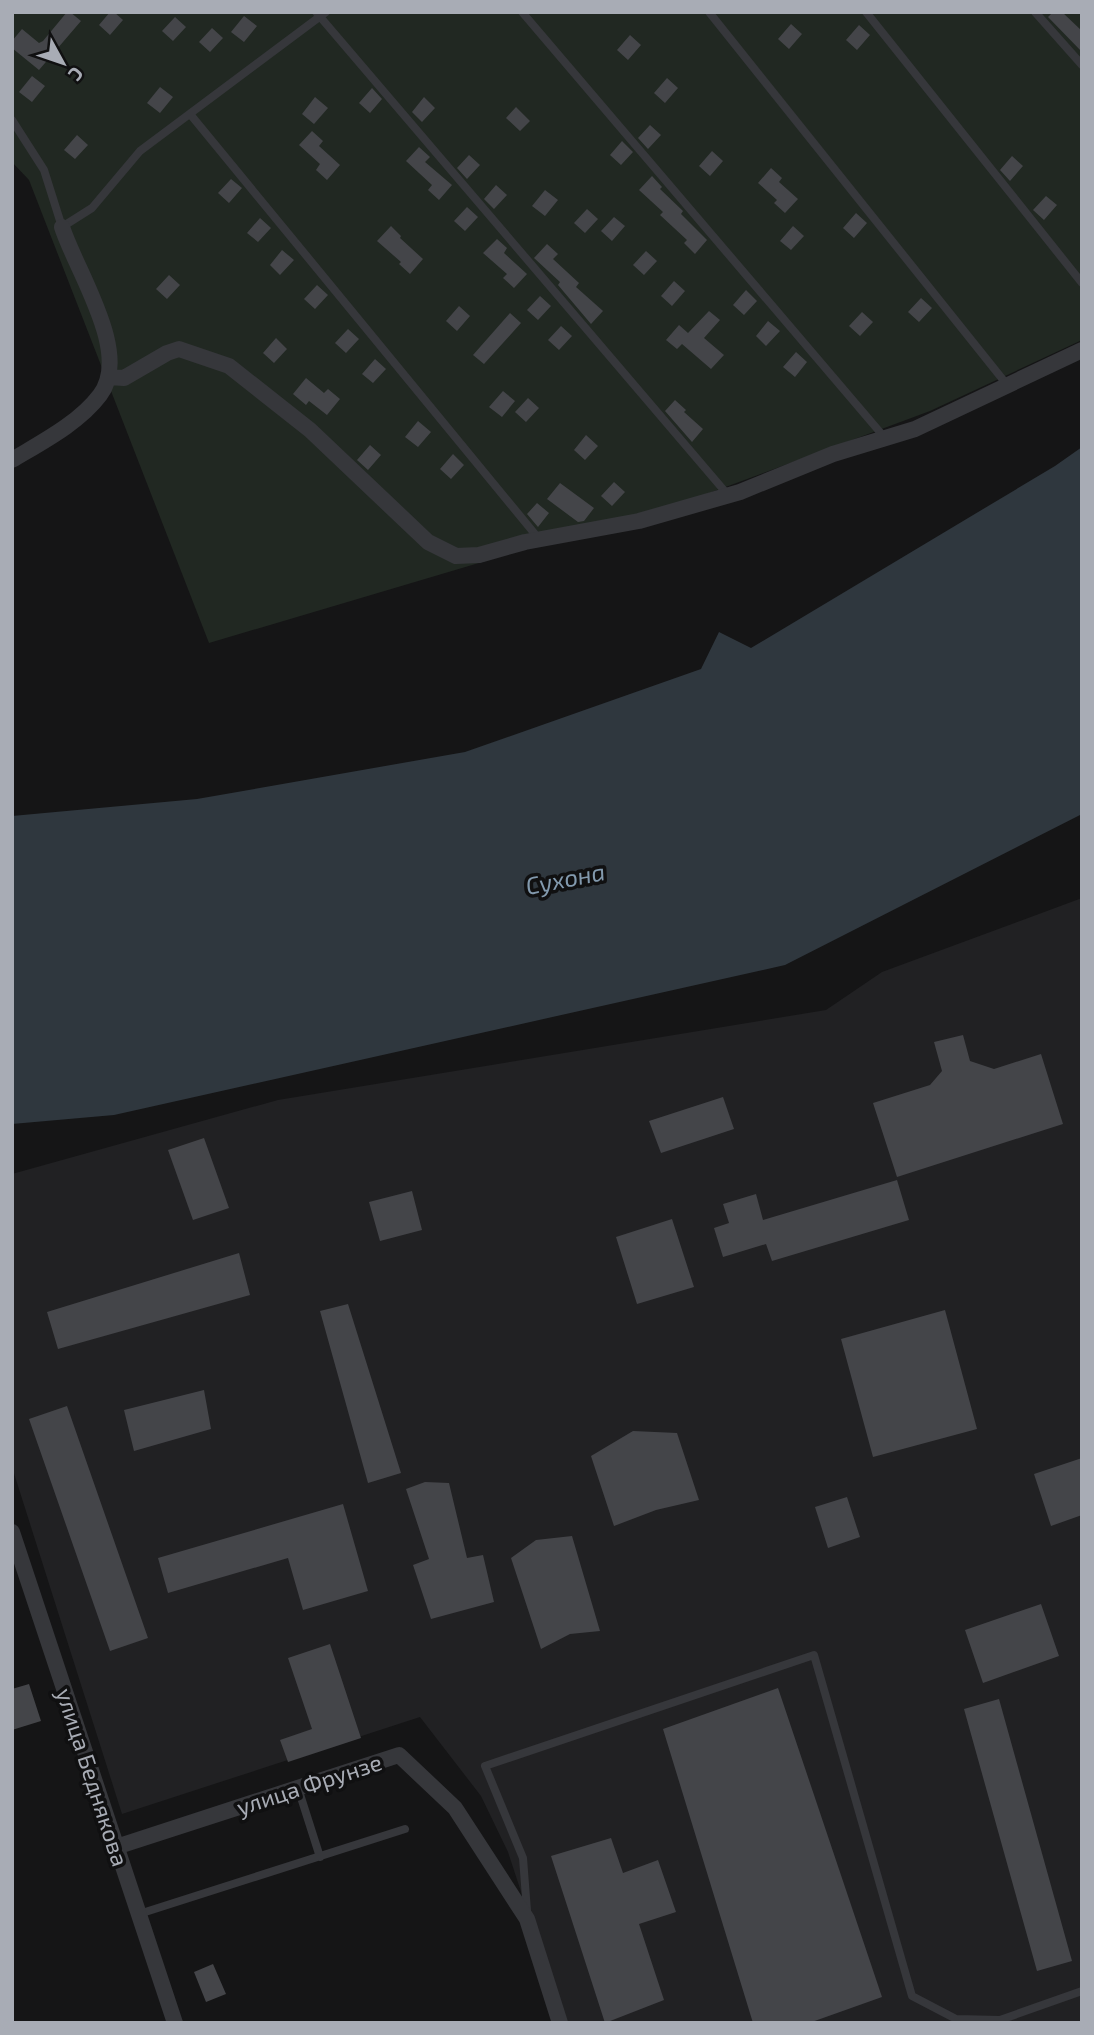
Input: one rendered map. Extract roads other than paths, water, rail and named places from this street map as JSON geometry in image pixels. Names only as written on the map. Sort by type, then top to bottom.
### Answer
[{"type":"street","points":[[12,460],[78,416],[102,393],[109,377],[104,329],[62,227]]},
{"type":"street","points":[[109,377],[124,378],[178,349],[229,366],[310,430],[428,542],[456,556],[479,555],[540,539],[639,521],[728,495],[832,454],[915,429],[1082,350]]},
{"type":"street","name":"улица Беднякова","points":[[12,1532],[175,2023]]},
{"type":"street","name":"улица Фрунзе","points":[[116,1847],[399,1755],[455,1808],[527,1919],[560,2023]]},
{"type":"lane","points":[[522,12],[885,438]]},
{"type":"lane","points":[[709,12],[1008,386]]},
{"type":"lane","points":[[866,12],[1082,283]]},
{"type":"lane","points":[[1035,12],[1082,65]]},
{"type":"lane","points":[[12,120],[44,170],[62,227],[92,208],[140,150],[320,14],[728,495]]},
{"type":"lane","points":[[190,114],[540,539]]},
{"type":"lane","points":[[527,1919],[523,1858],[485,1766],[814,1655],[912,1996],[956,2019],[1000,2020],[1082,1991]]},
{"type":"lane","points":[[298,1788],[320,1857]]},
{"type":"lane","points":[[139,1914],[405,1829]]},
{"type":"water","name":"Сухона","points":[[1082,447],[1082,814],[785,965],[114,1115],[12,1124],[12,816],[197,799],[465,752],[701,669],[719,632],[751,648],[1055,466]]}]
